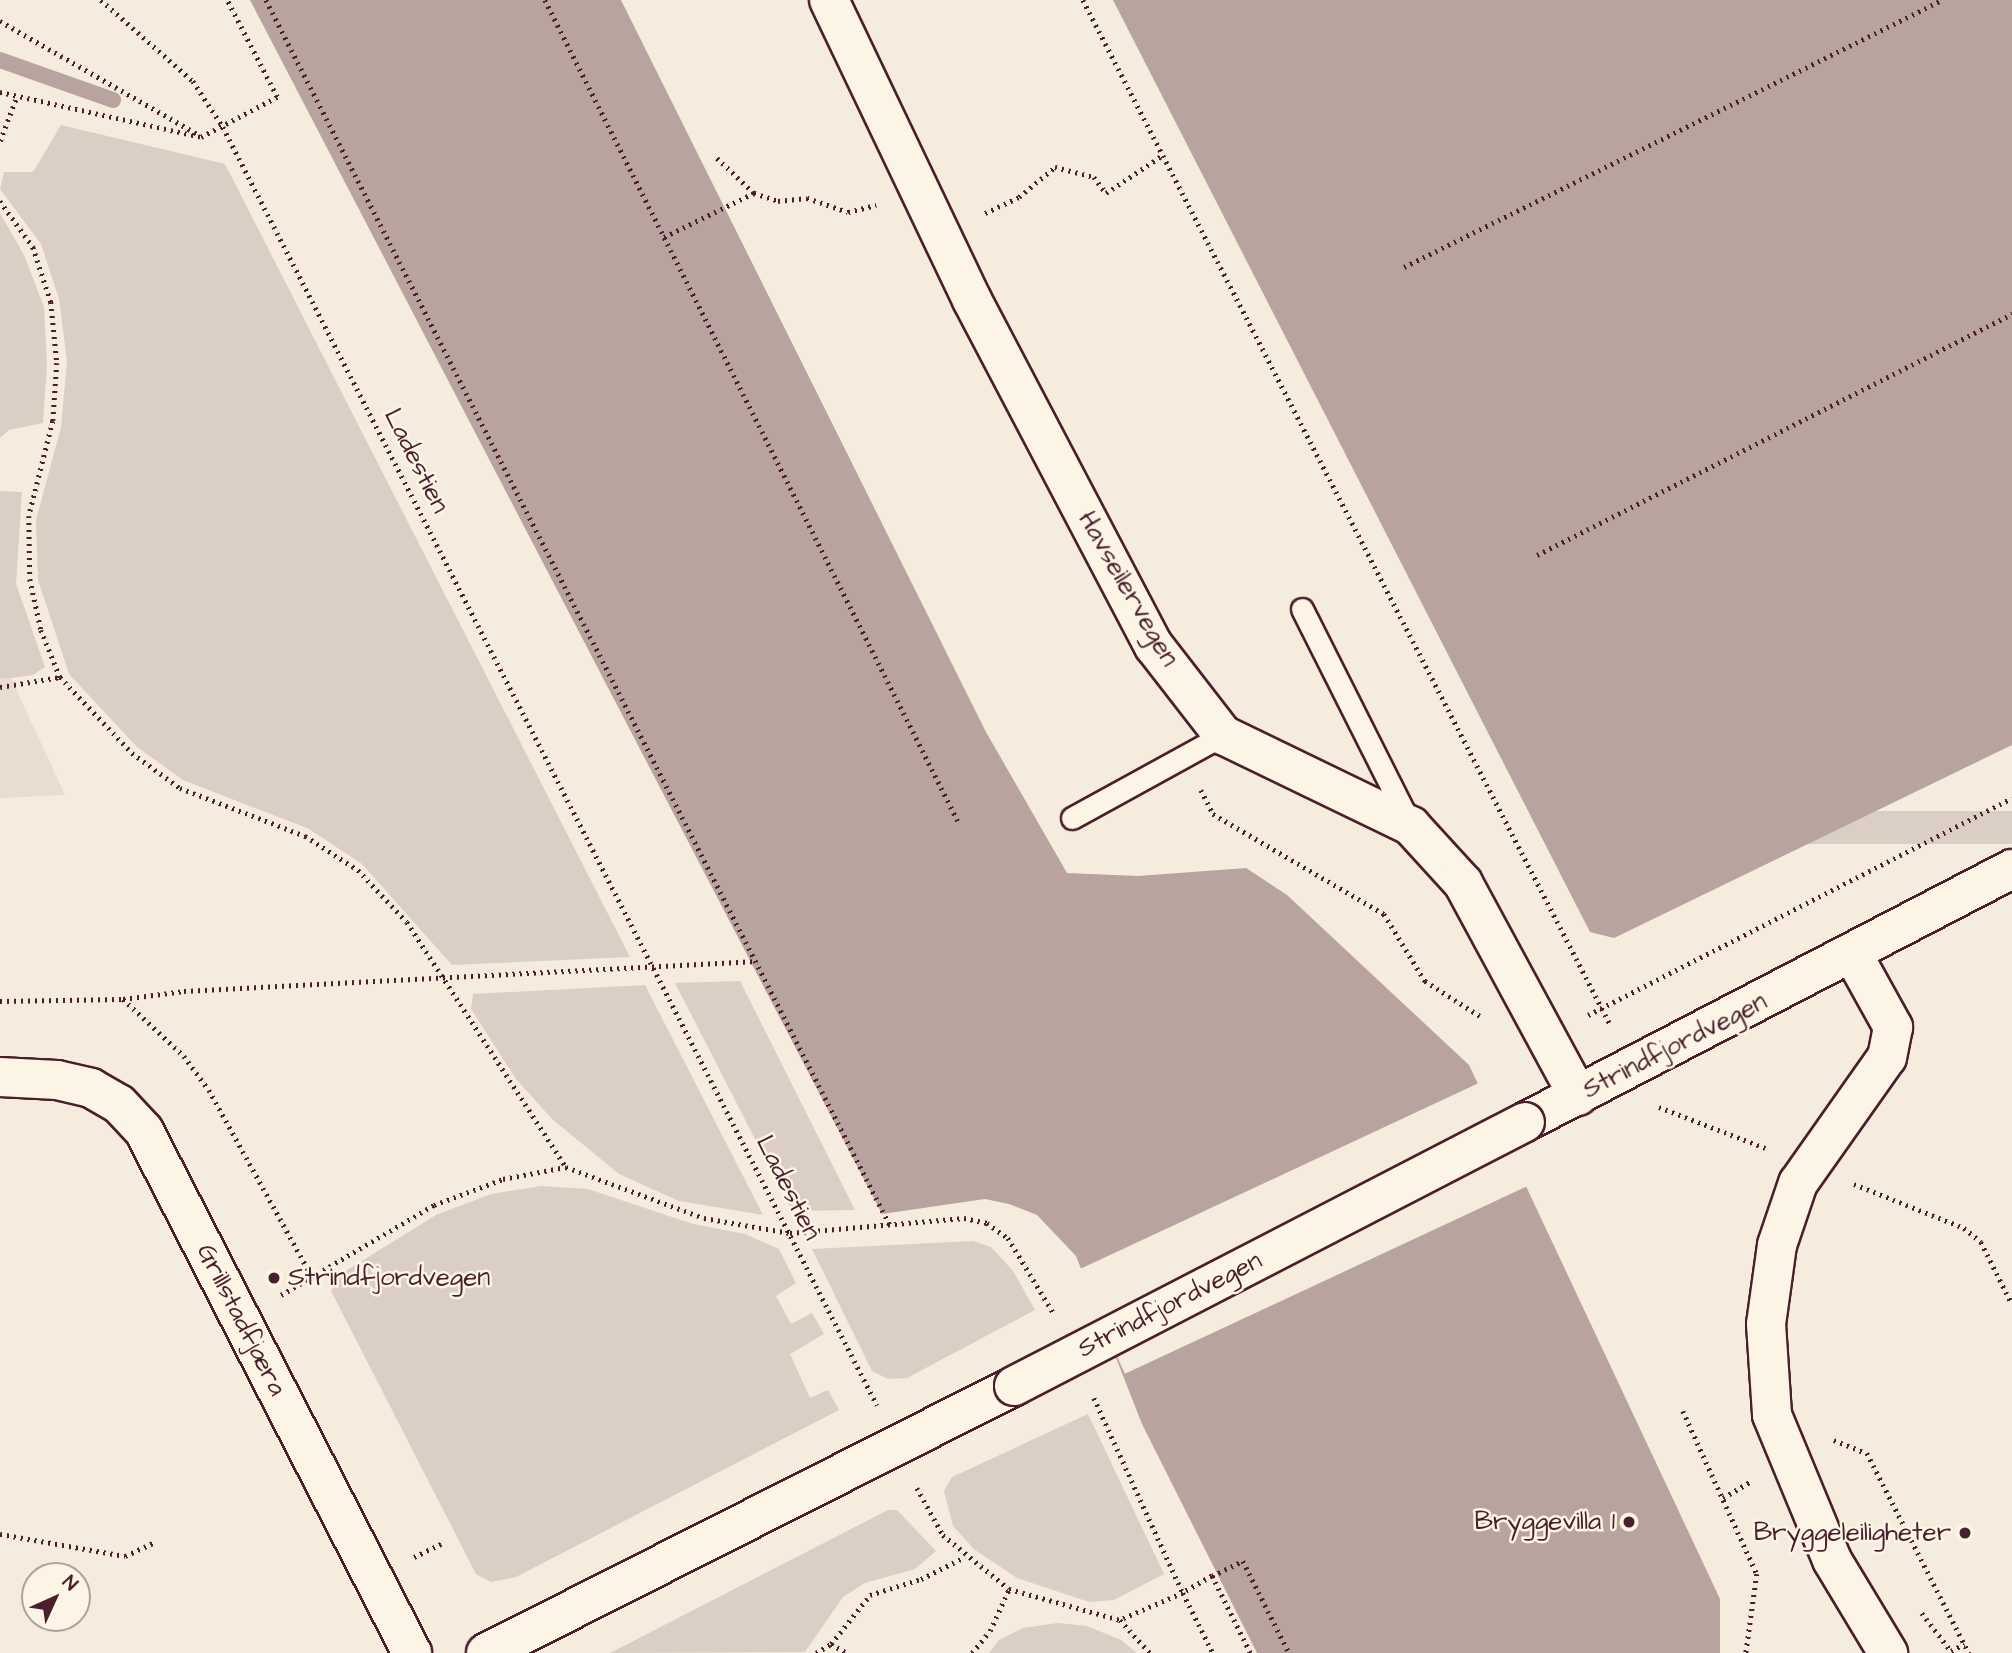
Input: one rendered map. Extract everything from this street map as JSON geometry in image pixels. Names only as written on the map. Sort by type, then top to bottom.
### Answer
[{"type":"street","name":"Havseilervegen","points":[[829,0],[921,194],[1154,646],[1223,735],[1411,826],[1463,883],[1578,1096]]},
{"type":"street","name":"Strindfjordvegen","points":[[486,1653],[824,1486],[2012,869]]},
{"type":"street","points":[[1852,953],[1893,1027],[1887,1057],[1808,1165],[1789,1206],[1777,1245],[1766,1324],[1772,1415],[1832,1560],[1888,1653]]},
{"type":"street","name":"Grillstadfjæra","points":[[0,1077],[57,1080],[91,1088],[119,1104],[144,1131],[412,1653]]},
{"type":"lane","points":[[1302,609],[1411,826]]},
{"type":"lane","points":[[1072,818],[1223,735]]},
{"type":"path","name":"Ladestien","points":[[101,0],[193,82],[223,127],[882,1415]]},
{"type":"path","points":[[0,92],[201,137],[277,97],[228,0]]},
{"type":"path","points":[[266,0],[890,1225]]},
{"type":"path","points":[[545,0],[960,825]]},
{"type":"path","points":[[1083,0],[1601,1007]]},
{"type":"path","points":[[1404,267],[1942,0]]},
{"type":"path","points":[[0,22],[201,137]]},
{"type":"path","points":[[0,141],[17,96]]},
{"type":"path","points":[[985,213],[1019,197],[1055,167],[1094,177],[1106,193],[1163,155]]},
{"type":"path","points":[[717,158],[754,193],[778,201],[807,198],[848,212],[921,194]]},
{"type":"path","points":[[664,237],[754,193]]},
{"type":"path","points":[[0,201],[33,247],[51,302],[57,363],[53,421],[29,516],[30,579],[41,630],[60,677],[132,753],[180,788],[305,836],[358,870],[407,922],[566,1167]]},
{"type":"path","points":[[1537,555],[2012,314]]},
{"type":"path","points":[[0,687],[60,677]]},
{"type":"path","points":[[1185,756],[1213,814],[1384,914],[1426,981],[1490,1023]]},
{"type":"path","points":[[1581,1018],[2012,798]]},
{"type":"path","points":[[0,1001],[123,999],[184,991],[655,970],[757,961]]},
{"type":"path","points":[[123,999],[184,1056],[209,1090],[314,1280],[434,1205],[503,1179],[566,1167],[705,1218],[790,1233],[964,1218],[987,1223],[1008,1238],[1042,1290]]},
{"type":"path","points":[[1684,1411],[1757,1574],[1746,1653]]},
{"type":"path","points":[[1101,1413],[1213,1653]]},
{"type":"path","points":[[1772,1415],[1867,1452],[1969,1653]]},
{"type":"path","points":[[914,1483],[943,1535],[965,1557],[1009,1589],[1120,1620],[1150,1653]]},
{"type":"path","points":[[0,1534],[125,1556],[153,1543]]},
{"type":"path","points":[[413,1557],[443,1543]]},
{"type":"path","points":[[816,1653],[831,1644],[870,1595],[921,1579],[965,1557]]},
{"type":"path","points":[[1120,1620],[1183,1593],[1243,1561],[1289,1653]]},
{"type":"path","points":[[1212,1576],[1250,1653]]},
{"type":"path","points":[[972,1653],[990,1631],[1009,1589]]},
{"type":"path","points":[[831,1644],[847,1653]]},
{"type":"shaded area","points":[[250,0],[621,0],[986,732],[1067,873],[1138,876],[1246,868],[1287,895],[1469,1065],[1720,1599],[1720,1653],[1257,1653],[1142,1424],[1076,1256],[1037,1215],[1009,1204],[985,1199],[882,1214]]},
{"type":"shaded area","points":[[1113,0],[2012,0],[2012,745],[1614,938],[1590,932]]},
{"type":"shaded area","points":[[61,125],[225,164],[630,957],[452,965],[362,864],[309,829],[183,780],[137,747],[69,674],[38,580],[36,520],[61,427],[67,361],[59,299],[41,244],[0,189],[4,172],[33,172]]},
{"type":"shaded area","points":[[0,213],[24,255],[44,307],[47,367],[43,423],[9,430],[0,438]]},
{"type":"shaded area","points":[[0,491],[22,492],[16,584],[45,667],[33,675],[11,678],[0,678]]},
{"type":"shaded area","points":[[0,678],[11,678],[65,795],[0,798]]},
{"type":"shaded area","points":[[1570,811],[2012,811],[2012,844],[1570,844]]},
{"type":"shaded area","points":[[740,981],[855,1210],[792,1211],[675,983]]},
{"type":"shaded area","points":[[645,985],[763,1215],[679,1201],[619,1174],[552,1119],[516,1079],[471,1009],[473,994]]},
{"type":"shaded area","points":[[541,1186],[588,1189],[693,1224],[745,1234],[779,1249],[796,1283],[776,1296],[791,1324],[812,1313],[824,1334],[790,1354],[810,1398],[828,1390],[839,1410],[516,1577],[491,1582],[476,1574],[331,1291],[339,1275],[436,1215],[491,1194]]},
{"type":"shaded area","points":[[973,1241],[991,1247],[1013,1271],[1035,1310],[907,1378],[888,1379],[872,1371],[812,1249]]},
{"type":"shaded area","points":[[1088,1414],[1164,1574],[1114,1600],[1089,1602],[1017,1578],[975,1550],[953,1526],[944,1491],[952,1477]]},
{"type":"shaded area","points":[[888,1510],[897,1510],[936,1551],[915,1569],[865,1583],[843,1597],[805,1652],[610,1653]]},
{"type":"shaded area","points":[[1058,1623],[1087,1626],[1121,1640],[1137,1653],[989,1653],[999,1640],[1023,1628]]},
{"type":"pier","points":[[1481,1082],[1529,1185],[1125,1374],[1077,1270]]},
{"type":"waterway","points":[[0,60],[113,100]]},
{"type":"place","name":"Strindfjordvegen","points":[[274,1278]]},
{"type":"place","name":"Bryggevilla 1","points":[[1629,1522]]},
{"type":"place","name":"Bryggeleiligheter","points":[[1965,1533]]}]
